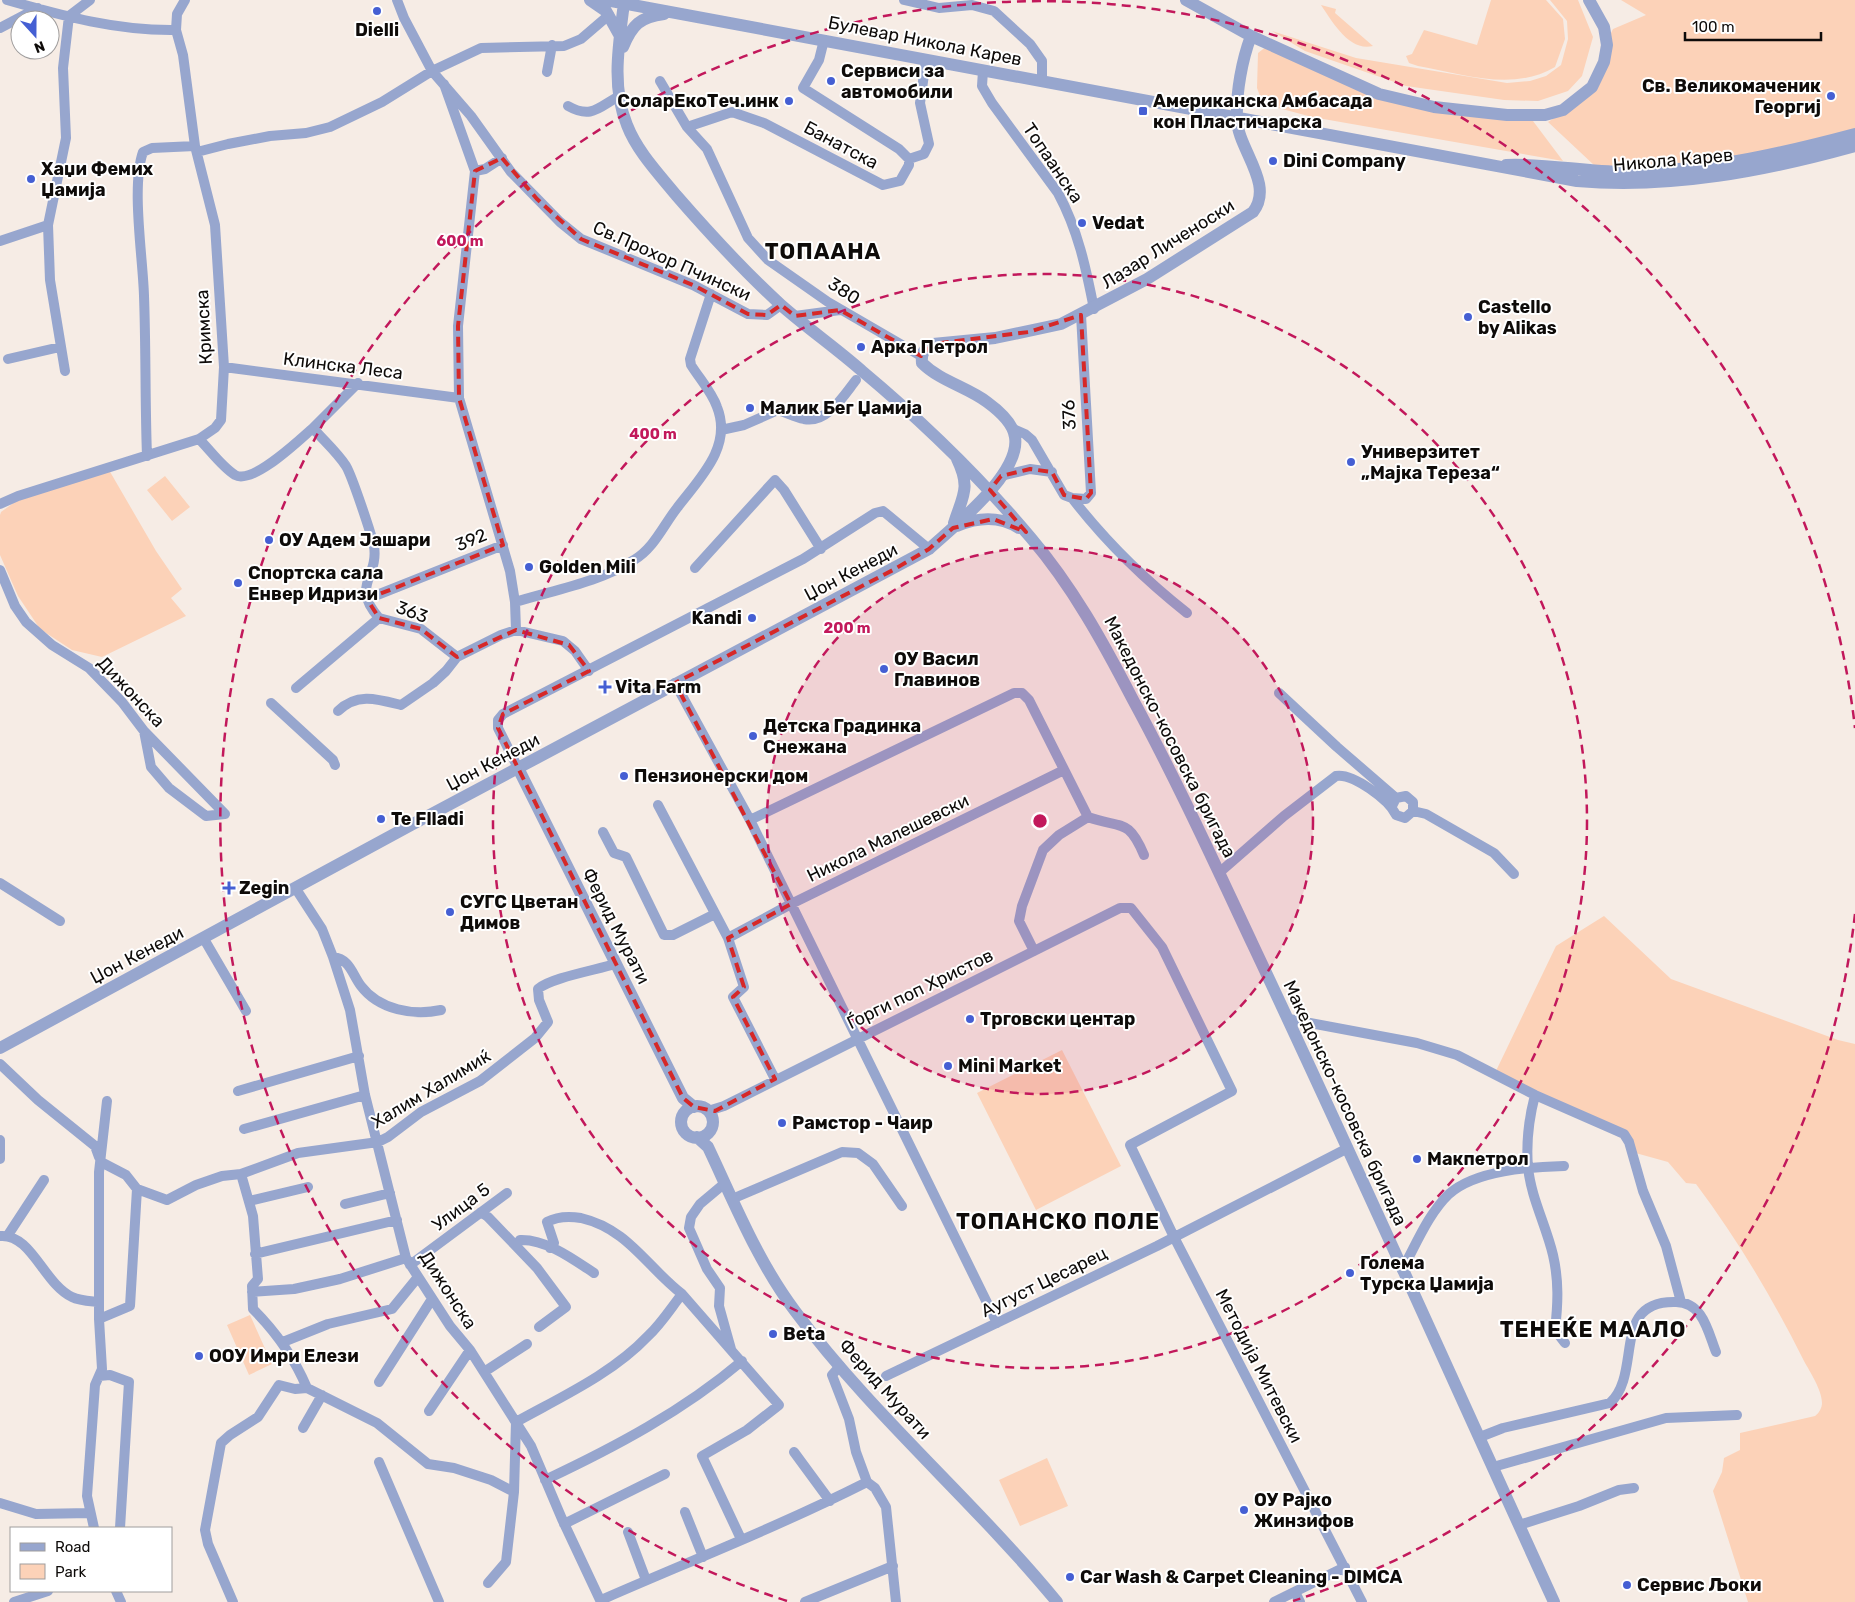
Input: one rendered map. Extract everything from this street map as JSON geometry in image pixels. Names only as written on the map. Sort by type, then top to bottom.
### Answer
[{"type":"street","points":[[6,0],[107,26],[133,30],[176,30]]},
{"type":"street","points":[[65,371],[50,280],[48,225],[66,138],[63,68],[69,16],[90,0]]},
{"type":"street","name":"Кримска","points":[[0,504],[18,496],[199,439],[215,428],[221,420],[224,367],[215,226],[189,114],[186,77],[176,30],[177,14],[185,0]]},
{"type":"street","name":"Св.Прохор Пчински","points":[[397,0],[404,18],[432,71],[471,116],[511,172],[537,199],[581,239],[711,294],[748,314],[758,316],[767,314],[781,305]]},
{"type":"street","points":[[590,0],[609,15],[620,36]]},
{"type":"street","name":"Булевар Никола Карев","points":[[606,0],[652,4],[676,12],[1237,118]]},
{"type":"street","points":[[904,0],[939,8],[972,5],[994,11],[1030,44],[1042,61],[1042,81]]},
{"type":"street","points":[[1186,0],[1251,36],[1379,94],[1406,102],[1468,112],[1507,115],[1545,115],[1563,110],[1572,105],[1592,87],[1604,62],[1607,45],[1604,28],[1589,0]]},
{"type":"street","name":"Македонско-косовска бригада","points":[[624,2],[617,64],[619,96],[626,123],[655,169],[693,214],[781,305],[862,371],[950,448],[1026,532],[1096,630],[1178,784],[1220,872],[1289,1019],[1554,1602]]},
{"type":"street","points":[[0,28],[38,8]]},
{"type":"street","points":[[617,64],[630,30],[648,16],[676,12]]},
{"type":"street","points":[[147,456],[144,296],[138,184],[140,161],[143,152],[152,148],[196,149],[306,133],[330,127],[382,102],[432,71],[481,48],[564,46],[581,39],[609,15]]},
{"type":"street","name":"Лазар Личеноски","points":[[921,356],[926,347],[933,344],[995,338],[1061,324],[1094,309],[1147,279],[1248,216],[1255,209],[1260,197],[1260,187],[1241,137],[1237,118],[1240,80],[1251,36]]},
{"type":"street","name":"Банатска","points":[[687,127],[732,112],[764,123],[883,185],[900,181],[909,165],[909,159],[899,149],[803,88],[819,60],[824,40]]},
{"type":"street","points":[[547,72],[552,45]]},
{"type":"street","points":[[909,159],[924,154],[930,144],[920,103],[926,60]]},
{"type":"street","name":"Топаанска","points":[[983,71],[982,86],[992,103],[1065,205],[1077,232],[1094,309]]},
{"type":"street","name":"380","points":[[660,81],[687,127],[707,149],[748,238],[768,260],[840,310],[921,356],[922,363],[927,369],[984,400],[1000,412],[1013,429]]},
{"type":"street","points":[[444,84],[475,171],[458,326],[459,398],[503,545],[515,602],[516,630]]},
{"type":"street","points":[[568,106],[585,114],[594,112],[619,96]]},
{"type":"street","name":"Никола Карев","points":[[1237,118],[1577,182],[1643,183],[1724,176],[1793,162],[1855,146]]},
{"type":"street","name":"Никола Карев","points":[[1492,165],[1526,164],[1582,171],[1650,171],[1754,157],[1855,134]]},
{"type":"street","points":[[475,171],[485,169],[502,158]]},
{"type":"street","points":[[0,241],[48,225]]},
{"type":"street","points":[[515,602],[597,576],[633,561],[646,551],[711,465],[721,430],[718,407],[691,365],[690,359],[711,294]]},
{"type":"street","points":[[795,316],[840,310]]},
{"type":"street","name":"376","points":[[1072,498],[1086,499],[1091,493],[1081,315]]},
{"type":"street","points":[[8,359],[60,347]]},
{"type":"street","name":"Клинска Леса","points":[[224,367],[358,383],[459,398]]},
{"type":"street","points":[[721,430],[744,425],[778,410],[807,420],[818,416],[833,410],[856,380]]},
{"type":"street","points":[[199,439],[235,475],[244,478],[254,474],[291,447],[358,383]]},
{"type":"street","points":[[296,688],[380,618],[367,598],[365,589],[374,555],[371,538],[346,466],[313,428]]},
{"type":"street","points":[[1013,429],[1025,434],[1032,440],[1064,495],[1072,498],[1110,545],[1187,613]]},
{"type":"street","points":[[990,490],[1013,456],[1016,442],[1013,429]]},
{"type":"street","points":[[950,448],[960,467],[966,486],[964,499],[952,528]]},
{"type":"street","points":[[1001,476],[1030,469],[1052,472]]},
{"type":"street","points":[[695,568],[775,480],[784,490],[821,549]]},
{"type":"street","name":"Џон Кенеди","points":[[0,1048],[675,683],[787,627],[929,549],[990,490]]},
{"type":"street","points":[[518,768],[498,728],[499,716],[821,549],[863,520],[883,511],[929,549]]},
{"type":"street","points":[[952,528],[967,522],[993,519],[1006,521],[1026,532]]},
{"type":"street","name":"392","points":[[367,598],[503,545]]},
{"type":"street","name":"Дижонска","points":[[0,570],[15,606],[26,622],[52,645],[89,668],[122,702],[144,730],[225,814],[206,816],[169,788],[151,767],[144,730]]},
{"type":"street","name":"363","points":[[380,618],[421,629],[457,657]]},
{"type":"street","points":[[338,711],[346,703],[367,697],[402,705],[439,677],[457,657],[501,634],[516,630],[563,641],[575,651],[589,671]]},
{"type":"street","points":[[675,683],[750,820],[997,1323]]},
{"type":"street","points":[[750,820],[1014,694],[1022,693],[1029,700],[1088,817]]},
{"type":"street","points":[[1279,693],[1394,802],[1396,815],[1405,818],[1413,812],[1426,814],[1494,853],[1514,874]]},
{"type":"street","points":[[271,703],[333,760],[335,765]]},
{"type":"street","name":"Ферид Мурати","points":[[518,768],[689,1110],[681,1124],[682,1130],[690,1136],[703,1135],[732,1199],[774,1279],[794,1311],[840,1366],[1057,1602]]},
{"type":"street","name":"Никола Малешевски","points":[[728,938],[791,904],[1064,770]]},
{"type":"street","points":[[1220,872],[1284,816],[1336,776],[1343,775],[1354,779],[1394,802]]},
{"type":"street","points":[[1394,802],[1406,796],[1413,802],[1413,812]]},
{"type":"street","points":[[658,805],[728,938],[744,987],[733,997],[775,1079]]},
{"type":"street","points":[[1034,951],[1019,921],[1022,906],[1043,850],[1058,835],[1088,817],[1128,828],[1134,834],[1144,855]]},
{"type":"street","points":[[603,832],[614,853],[626,857],[664,935],[673,935],[715,914]]},
{"type":"street","points":[[0,883],[60,921]]},
{"type":"street","name":"Дижонска","points":[[296,889],[322,929],[350,1010],[366,1095],[408,1262],[450,1326],[470,1350],[530,1446],[564,1524],[601,1601]]},
{"type":"street","name":"Ѓорги поп Христов","points":[[710,1115],[775,1079],[1120,908],[1131,908],[1162,947],[1232,1091],[1130,1145]]},
{"type":"street","points":[[204,939],[246,1011]]},
{"type":"street","points":[[333,957],[342,958],[349,965],[371,997],[406,1012],[424,1014],[441,1010]]},
{"type":"street","name":"Халим Халимиќ","points":[[101,1162],[126,1175],[137,1190],[167,1200],[204,1182],[222,1176],[242,1174],[298,1152],[378,1142],[388,1137],[421,1112],[480,1081],[536,1038],[548,1022],[539,1000],[538,990],[543,985],[559,978],[577,976],[615,964]]},
{"type":"street","points":[[1289,1019],[1417,1043],[1457,1055],[1535,1095],[1608,1126],[1627,1138],[1643,1191],[1666,1246],[1681,1302]]},
{"type":"street","points":[[238,1091],[358,1056]]},
{"type":"street","points":[[0,1064],[38,1100],[95,1146],[101,1162]]},
{"type":"street","points":[[244,1129],[366,1095]]},
{"type":"street","points":[[1535,1095],[1529,1120],[1528,1166],[1535,1203],[1553,1253],[1558,1280],[1555,1330],[1565,1343]]},
{"type":"street","points":[[94,1527],[87,1496],[95,1385],[102,1369],[99,1320],[99,1172],[107,1101]]},
{"type":"street","points":[[689,1110],[710,1115],[703,1135]]},
{"type":"street","points":[[0,1140],[0,1159]]},
{"type":"street","name":"Методија Митевски","points":[[1130,1145],[1174,1237],[1362,1602]]},
{"type":"street","name":"Аугуст Цесарец","points":[[886,1376],[1174,1237],[1348,1148]]},
{"type":"street","points":[[732,1199],[842,1152],[858,1154],[873,1164],[902,1206]]},
{"type":"street","points":[[1402,1270],[1430,1219],[1450,1194],[1465,1184],[1528,1166],[1564,1166]]},
{"type":"street","points":[[242,1174],[253,1216],[258,1279],[252,1286],[253,1309],[283,1342],[296,1362],[308,1388]]},
{"type":"street","points":[[44,1180],[4,1236],[24,1243],[43,1271],[72,1297],[99,1302]]},
{"type":"street","points":[[725,1183],[700,1204],[691,1217],[689,1228],[707,1269],[720,1288],[719,1306],[732,1353]]},
{"type":"street","points":[[248,1201],[308,1187]]},
{"type":"street","points":[[99,1320],[130,1306],[137,1190]]},
{"type":"street","points":[[345,1204],[390,1193]]},
{"type":"street","name":"Улица 5","points":[[252,1292],[294,1289],[408,1262],[507,1193]]},
{"type":"street","points":[[481,1212],[538,1268],[566,1306],[539,1327]]},
{"type":"street","points":[[550,1248],[554,1243],[547,1222],[556,1217],[575,1217],[594,1221],[616,1232],[635,1247],[666,1282],[682,1294],[779,1405],[747,1430],[702,1456],[741,1539]]},
{"type":"street","points":[[255,1254],[397,1220]]},
{"type":"street","points":[[504,1234],[520,1240],[530,1240],[550,1248],[594,1273]]},
{"type":"street","points":[[520,1240],[533,1254]]},
{"type":"street","points":[[283,1342],[328,1324],[392,1309],[418,1277]]},
{"type":"street","points":[[488,1582],[506,1562],[514,1492],[516,1422],[586,1383],[626,1356],[649,1336],[682,1294]]},
{"type":"street","points":[[379,1382],[432,1299]]},
{"type":"street","points":[[1480,1437],[1503,1428],[1610,1403],[1618,1395],[1633,1327],[1643,1311],[1662,1302],[1681,1302],[1700,1312],[1716,1352]]},
{"type":"street","points":[[484,1372],[527,1344]]},
{"type":"street","points":[[429,1411],[470,1350]]},
{"type":"street","points":[[545,1480],[622,1442],[674,1411],[713,1385],[742,1361]]},
{"type":"street","points":[[840,1366],[832,1375],[849,1420],[856,1452],[867,1482],[874,1488],[886,1507],[896,1602]]},
{"type":"street","points":[[99,1376],[110,1375],[129,1382],[120,1527]]},
{"type":"street","points":[[233,1602],[208,1544],[205,1530],[221,1443],[258,1417],[279,1385],[295,1389],[308,1388],[377,1423],[428,1464],[454,1468],[491,1480],[514,1492]]},
{"type":"street","points":[[303,1428],[322,1395]]},
{"type":"street","points":[[1492,1467],[1666,1418],[1737,1416]]},
{"type":"street","points":[[794,1452],[830,1501]]},
{"type":"street","points":[[379,1462],[439,1602]]},
{"type":"street","points":[[564,1524],[665,1474]]},
{"type":"street","points":[[601,1601],[741,1539],[782,1524],[867,1482]]},
{"type":"street","points":[[1519,1525],[1578,1506],[1619,1490],[1634,1488]]},
{"type":"street","points":[[0,1503],[36,1514],[90,1513]]},
{"type":"street","points":[[685,1512],[704,1557]]},
{"type":"street","points":[[628,1532],[646,1580]]},
{"type":"street","points":[[804,1602],[893,1566]]},
{"type":"street","points":[[1274,1602],[1345,1567]]},
{"type":"street","points":[[14,1602],[45,1592]]},
{"type":"street","points":[[1295,1592],[1300,1602]]},
{"type":"highlighted area","points":[[502,158],[537,199],[581,239],[693,285],[748,314],[767,315],[781,305],[795,316],[840,310],[921,356],[933,344],[1029,332],[1081,315],[1091,493],[1086,499],[1064,495],[1052,472],[1030,469],[1001,476],[990,490],[1026,532],[993,519],[953,528],[929,549],[893,570],[675,683],[791,904],[728,938],[744,987],[733,997],[775,1079],[715,1111],[694,1107],[683,1098],[498,728],[503,714],[589,671],[569,645],[516,630],[457,657],[421,629],[379,618],[367,599],[503,545],[459,398],[458,326],[475,171]]},
{"type":"green space","points":[[1491,0],[1546,0],[1563,19],[1565,39],[1555,67],[1522,79],[1505,80],[1470,76],[1409,63],[1406,56],[1412,54],[1424,30],[1477,45]]},
{"type":"green space","points":[[1550,0],[1578,0],[1593,37],[1582,76],[1568,91],[1538,101],[1504,100],[1406,86],[1305,51],[1272,31],[1356,58],[1507,83],[1530,81],[1546,76],[1561,65],[1568,39],[1567,21]]},
{"type":"green space","points":[[1621,0],[1855,0],[1855,130],[1767,152],[1642,168],[1595,166],[1548,122],[1593,93],[1608,39],[1613,29],[1646,15]]},
{"type":"green space","points":[[1321,5],[1336,9],[1335,13],[1373,46],[1364,47],[1349,40],[1336,27]]},
{"type":"green space","points":[[1267,46],[1382,100],[1533,121],[1563,161],[1312,117],[1263,104],[1257,88],[1258,53]]},
{"type":"green space","points":[[109,470],[156,551],[182,589],[171,598],[186,616],[102,657],[72,650],[40,629],[18,596],[0,555],[0,515],[1,512],[19,499]]},
{"type":"green space","points":[[165,476],[190,507],[172,521],[147,490]]},
{"type":"green space","points":[[1604,916],[1671,979],[1838,1040],[1855,1044],[1855,1602],[1748,1602],[1713,1491],[1722,1472],[1724,1458],[1740,1450],[1740,1433],[1815,1416],[1820,1410],[1822,1403],[1815,1381],[1780,1315],[1726,1227],[1696,1184],[1686,1183],[1668,1162],[1632,1152],[1629,1142],[1495,1073],[1556,946]]},
{"type":"green space","points":[[1062,1050],[1121,1166],[1036,1210],[977,1093]]},
{"type":"green space","points":[[250,1315],[272,1364],[249,1375],[227,1325]]},
{"type":"green space","points":[[1047,1458],[1068,1506],[1020,1526],[999,1480]]},
{"type":"place","name":"Dielli","points":[[377,11]]},
{"type":"place","name":"Сервиси за автомобили","points":[[831,81]]},
{"type":"place","name":"Св. Великомаченик Георгиј","points":[[1831,96]]},
{"type":"place","name":"СоларЕкоТеч.инк","points":[[789,101]]},
{"type":"place","name":"Американска Амбасада кон Пластичарска","points":[[1143,111]]},
{"type":"place","name":"Dini Company","points":[[1273,161]]},
{"type":"place","name":"Хаџи Фемих Џамија","points":[[31,179]]},
{"type":"place","name":"Vedat","points":[[1082,223]]},
{"type":"place","name":"Castello by Alikas","points":[[1468,317]]},
{"type":"place","name":"Арка Петрол","points":[[861,347]]},
{"type":"place","name":"Малик Бег Џамија","points":[[750,408]]},
{"type":"place","name":"Универзитет „Мајка Тереза“","points":[[1351,462]]},
{"type":"place","name":"ОУ Адем Јашари","points":[[269,540]]},
{"type":"place","name":"Golden Mili","points":[[529,567]]},
{"type":"place","name":"Спортска сала Енвер Идризи","points":[[238,583]]},
{"type":"place","name":"Kandi","points":[[752,618]]},
{"type":"place","name":"ОУ Васил Главинов","points":[[884,669]]},
{"type":"place","name":"Vita Farm","points":[[605,687]]},
{"type":"place","name":"Детска Градинка Снежана","points":[[753,736]]},
{"type":"place","name":"Пензионерски дом","points":[[624,776]]},
{"type":"place","name":"Te Flladi","points":[[381,819]]},
{"type":"place","name":"Zegin","points":[[229,888]]},
{"type":"place","name":"СУГС Цветан Димов","points":[[450,912]]},
{"type":"place","name":"Трговски центар","points":[[970,1019]]},
{"type":"place","name":"Mini Market","points":[[948,1066]]},
{"type":"place","name":"Рамстор - Чаир","points":[[782,1123]]},
{"type":"place","name":"Макпетрол","points":[[1417,1159]]},
{"type":"place","name":"Голема Турска Џамија","points":[[1350,1273]]},
{"type":"place","name":"Beta","points":[[773,1334]]},
{"type":"place","name":"ООУ Имри Елези","points":[[199,1356]]},
{"type":"place","name":"ОУ Рајко Жинзифов","points":[[1244,1510]]},
{"type":"place","name":"Car Wash & Carpet Cleaning - DIMCA","points":[[1070,1577]]},
{"type":"place","name":"Сервис Љоки","points":[[1627,1585]]},
{"type":"district","name":"ТОПААНА","points":[[823,251]]},
{"type":"district","name":"ТОПАНСКО ПОЛЕ","points":[[1058,1221]]},
{"type":"district","name":"ТЕНЕЌЕ МААЛО","points":[[1593,1329]]}]
